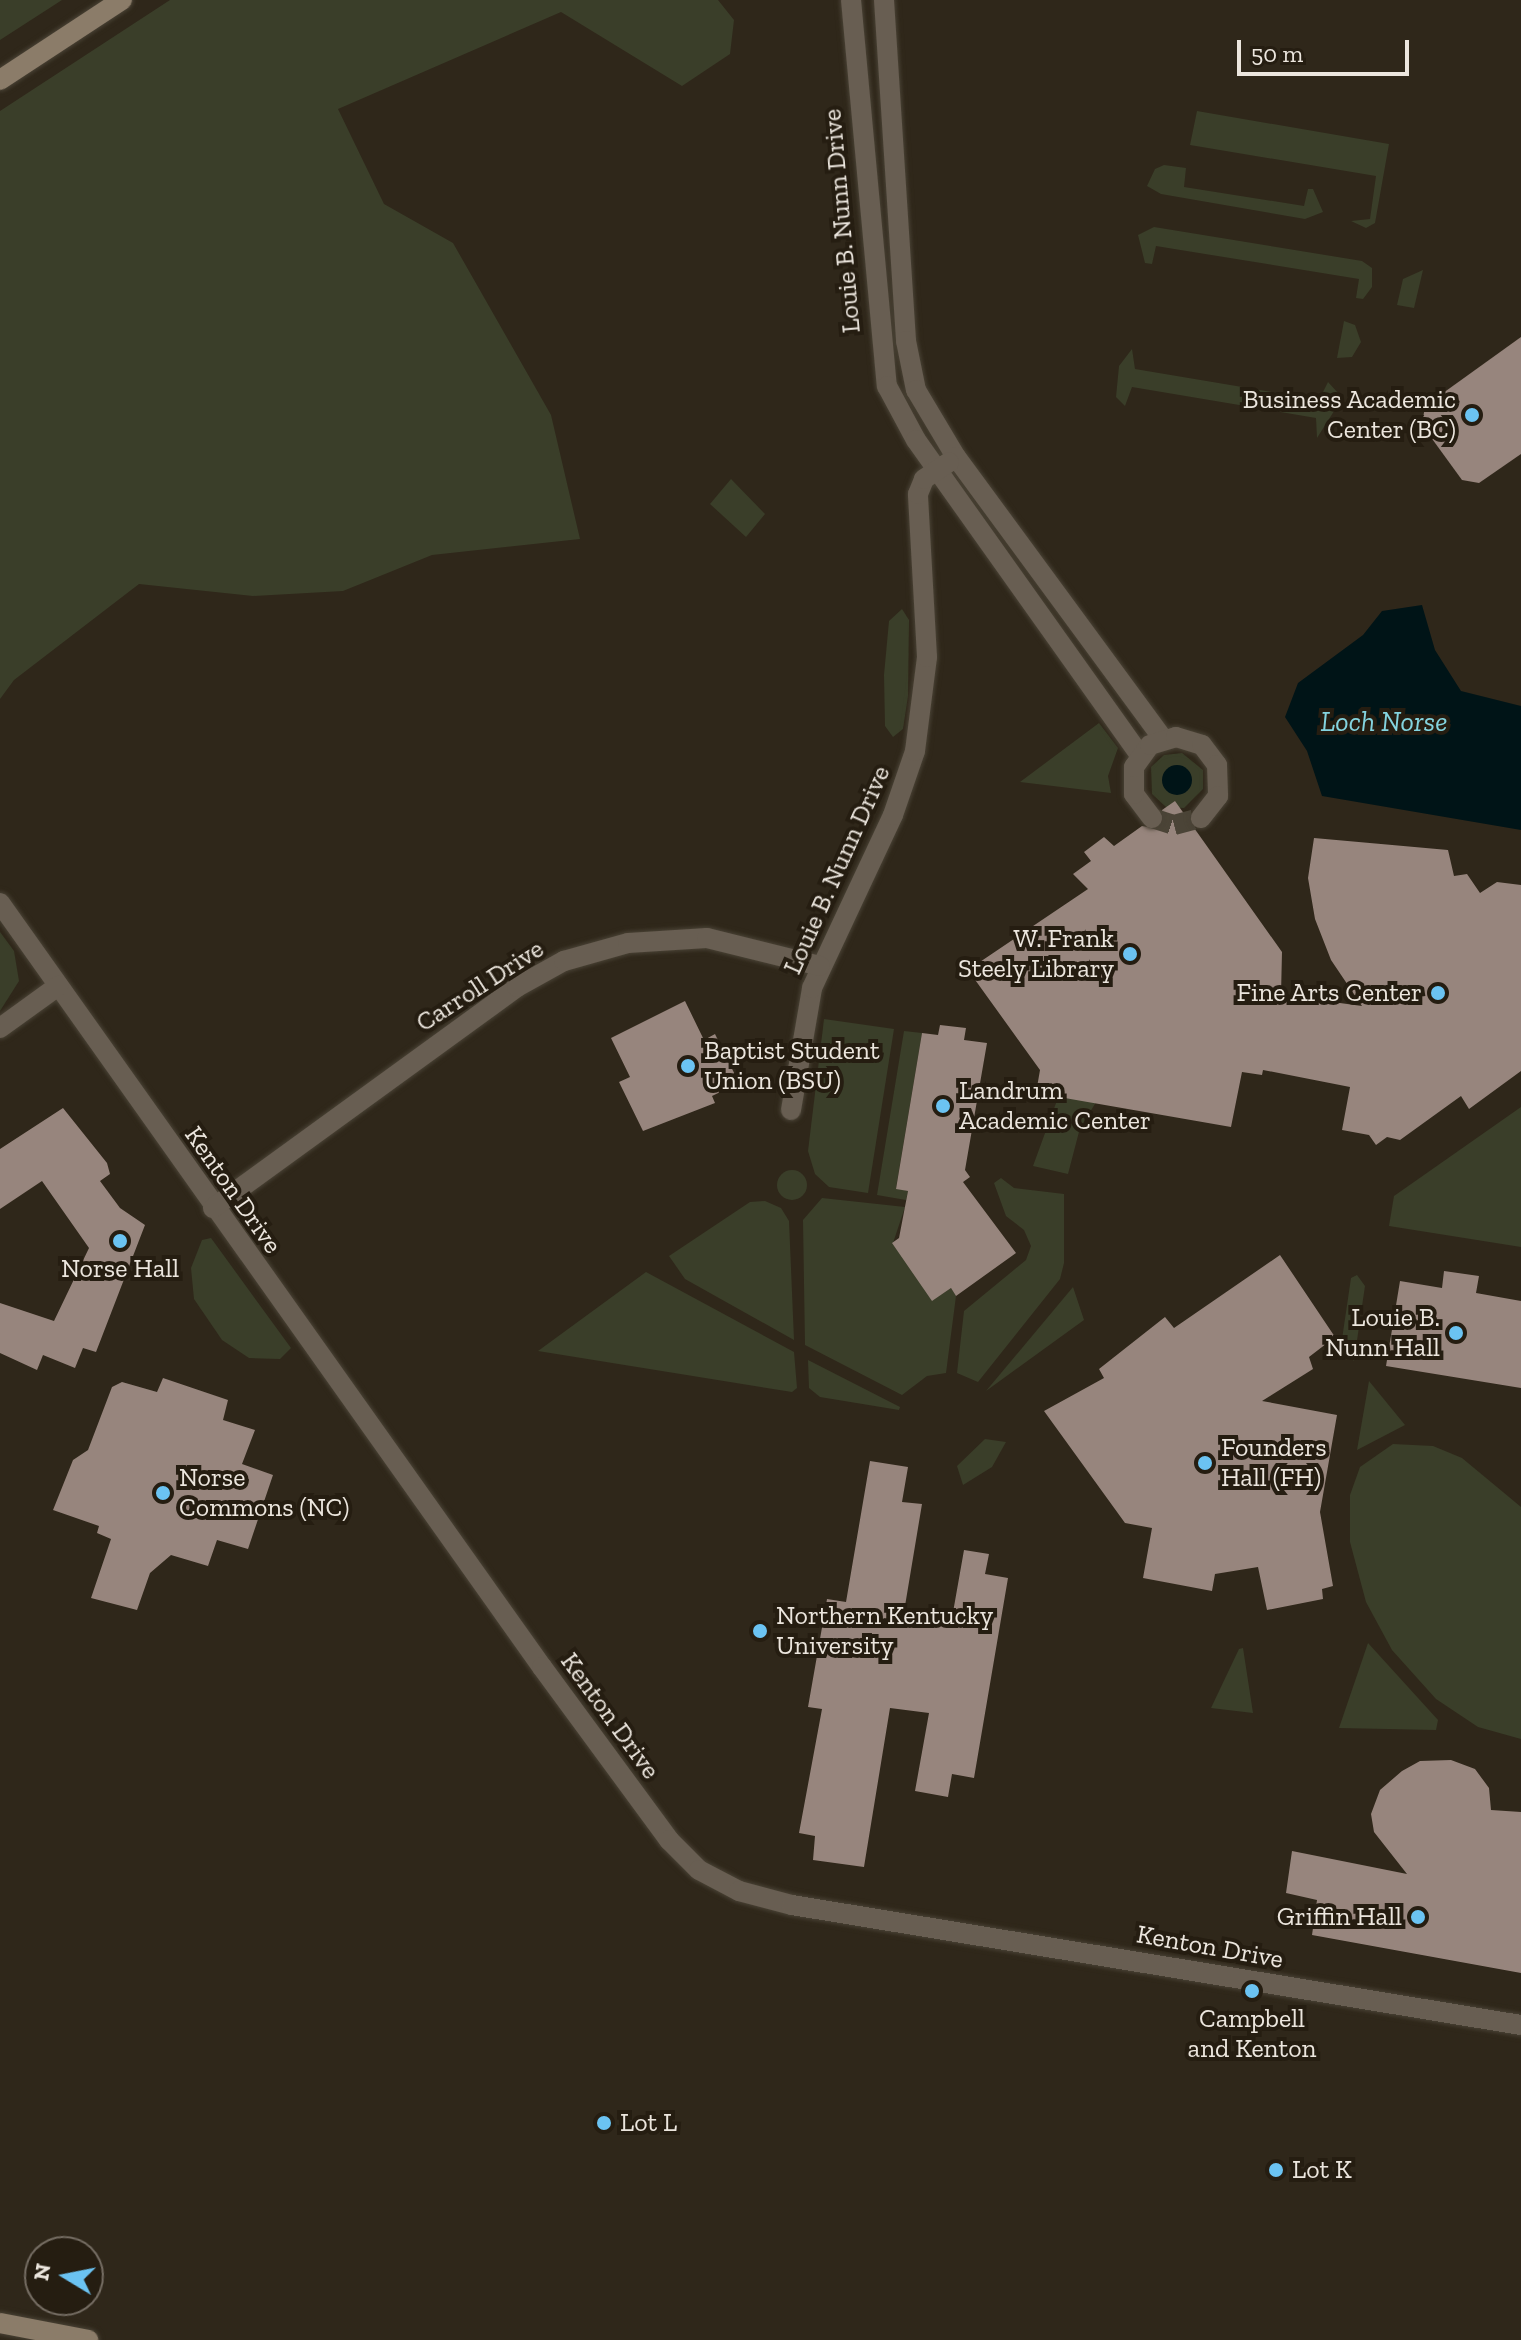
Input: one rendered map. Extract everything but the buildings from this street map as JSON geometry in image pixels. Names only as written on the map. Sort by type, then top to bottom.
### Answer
[{"type":"main road","points":[[0,80],[122,0]]},
{"type":"main road","points":[[0,2323],[88,2340]]},
{"type":"street","name":"Louie B. Nunn Drive","points":[[851,0],[879,344],[887,386],[1163,739]]},
{"type":"street","name":"Louie B. Nunn Drive","points":[[884,0],[906,341],[916,390],[948,463],[1140,755]]},
{"type":"street","name":"Louie B. Nunn Drive","points":[[791,1110],[820,966],[893,815],[915,751],[927,657],[918,494],[924,479],[948,463]]},
{"type":"street","points":[[1152,818],[1134,794],[1140,755],[1163,739],[1190,739],[1217,765],[1218,796],[1201,818]]},
{"type":"street","name":"Kenton Drive","points":[[0,903],[213,1208],[542,1667],[669,1840],[699,1870],[739,1891],[792,1905],[1521,2025]]},
{"type":"street","name":"Carroll Drive","points":[[213,1208],[517,987],[564,961],[628,943],[707,938],[820,966]]},
{"type":"street","points":[[0,1028],[58,986]]},
{"type":"green space","points":[[0,0],[62,0],[0,40]]},
{"type":"green space","points":[[170,0],[718,0],[734,20],[730,54],[682,86],[561,12],[338,109],[384,204],[453,243],[551,415],[580,539],[432,555],[343,591],[253,596],[139,584],[14,680],[0,699],[0,111]]},
{"type":"green space","points":[[1197,111],[1389,144],[1375,223],[1366,228],[1351,221],[1370,219],[1376,176],[1190,145]]},
{"type":"green space","points":[[1164,165],[1186,168],[1184,187],[1304,206],[1308,189],[1313,189],[1323,212],[1305,219],[1161,194],[1147,186],[1155,169]]},
{"type":"green space","points":[[1154,227],[1362,261],[1372,268],[1372,287],[1363,299],[1356,298],[1359,279],[1156,246],[1152,264],[1145,263],[1138,235]]},
{"type":"green space","points":[[1423,270],[1414,308],[1397,305],[1403,279]]},
{"type":"green space","points":[[1344,321],[1355,325],[1361,342],[1352,357],[1337,358]]},
{"type":"green space","points":[[1132,349],[1135,369],[1319,400],[1328,382],[1339,394],[1336,408],[1317,438],[1316,418],[1132,387],[1125,406],[1116,397],[1119,366]]},
{"type":"green space","points":[[731,479],[765,514],[746,537],[710,504]]},
{"type":"green space","points":[[902,609],[909,620],[908,696],[903,729],[893,737],[885,726],[884,675],[889,621]]},
{"type":"green space","points":[[1099,723],[1118,748],[1108,776],[1111,793],[1020,782]]},
{"type":"green space","points":[[1182,753],[1203,770],[1203,789],[1184,808],[1166,807],[1152,794],[1151,767],[1164,755]]},
{"type":"green space","points":[[0,932],[14,951],[19,981],[0,1011]]},
{"type":"green space","points":[[824,1019],[894,1029],[868,1193],[829,1187],[815,1174],[808,1151]]},
{"type":"green space","points":[[904,1031],[922,1033],[896,1188],[908,1191],[906,1200],[877,1195]]},
{"type":"green space","points":[[1108,1083],[1080,1128],[1068,1174],[1033,1166],[1063,1084]]},
{"type":"green space","points":[[1521,1107],[1521,1247],[1389,1226],[1394,1196]]},
{"type":"green space","points":[[792,1170],[803,1174],[807,1185],[803,1196],[792,1200],[781,1196],[777,1185],[781,1174]]},
{"type":"green space","points":[[1001,1178],[1014,1188],[1064,1194],[1064,1263],[1060,1279],[978,1382],[957,1373],[964,1311],[1026,1260],[1031,1246],[1024,1230],[1006,1216],[994,1183]]},
{"type":"green space","points":[[822,1198],[905,1207],[893,1243],[933,1300],[951,1288],[956,1296],[946,1373],[927,1376],[902,1395],[805,1345],[803,1220]]},
{"type":"green space","points":[[765,1201],[781,1208],[789,1221],[794,1340],[685,1279],[669,1256],[750,1202]]},
{"type":"green space","points":[[211,1238],[291,1348],[280,1359],[249,1358],[222,1340],[194,1299],[191,1268],[202,1240]]},
{"type":"green space","points":[[646,1272],[794,1352],[797,1388],[792,1392],[538,1351]]},
{"type":"green space","points":[[1357,1275],[1365,1286],[1354,1361],[1341,1346],[1351,1278]]},
{"type":"green space","points":[[1073,1287],[1084,1320],[986,1391]]},
{"type":"green space","points":[[808,1360],[900,1407],[899,1410],[820,1397],[809,1388]]},
{"type":"green space","points":[[1369,1381],[1405,1425],[1357,1450]]},
{"type":"green space","points":[[985,1439],[1006,1442],[992,1467],[963,1485],[957,1466]]},
{"type":"green space","points":[[1393,1444],[1433,1446],[1462,1458],[1521,1507],[1521,1739],[1478,1727],[1436,1699],[1392,1650],[1366,1602],[1350,1542],[1350,1495],[1360,1467]]},
{"type":"green space","points":[[1368,1643],[1438,1720],[1436,1730],[1339,1728]]},
{"type":"green space","points":[[1243,1648],[1253,1713],[1211,1708],[1239,1649]]},
{"type":"water","name":"Loch Norse","points":[[1422,605],[1435,650],[1461,691],[1521,706],[1521,830],[1322,796],[1307,751],[1285,717],[1298,683],[1363,635],[1382,611]]},
{"type":"water","points":[[1177,765],[1188,769],[1192,780],[1188,791],[1177,795],[1166,791],[1162,780],[1166,769]]},
{"type":"tunnel","points":[[1152,818],[1174,825],[1201,818]]},
{"type":"place","name":"Business Academic Center (BC)","points":[[1472,415]]},
{"type":"place","name":"W. Frank Steely Library","points":[[1130,954]]},
{"type":"place","name":"Fine Arts Center","points":[[1438,993]]},
{"type":"place","name":"Baptist Student Union (BSU)","points":[[688,1066]]},
{"type":"place","name":"Landrum Academic Center","points":[[943,1106]]},
{"type":"place","name":"Norse Hall","points":[[120,1241]]},
{"type":"place","name":"Louie B. Nunn Hall","points":[[1456,1333]]},
{"type":"place","name":"Founders Hall (FH)","points":[[1205,1463]]},
{"type":"place","name":"Norse Commons (NC)","points":[[163,1493]]},
{"type":"place","name":"Northern Kentucky University","points":[[760,1631]]},
{"type":"place","name":"Griffin Hall","points":[[1418,1917]]},
{"type":"place","name":"Campbell and Kenton","points":[[1252,1991]]},
{"type":"place","name":"Lot L","points":[[604,2123]]},
{"type":"place","name":"Lot K","points":[[1276,2170]]}]
